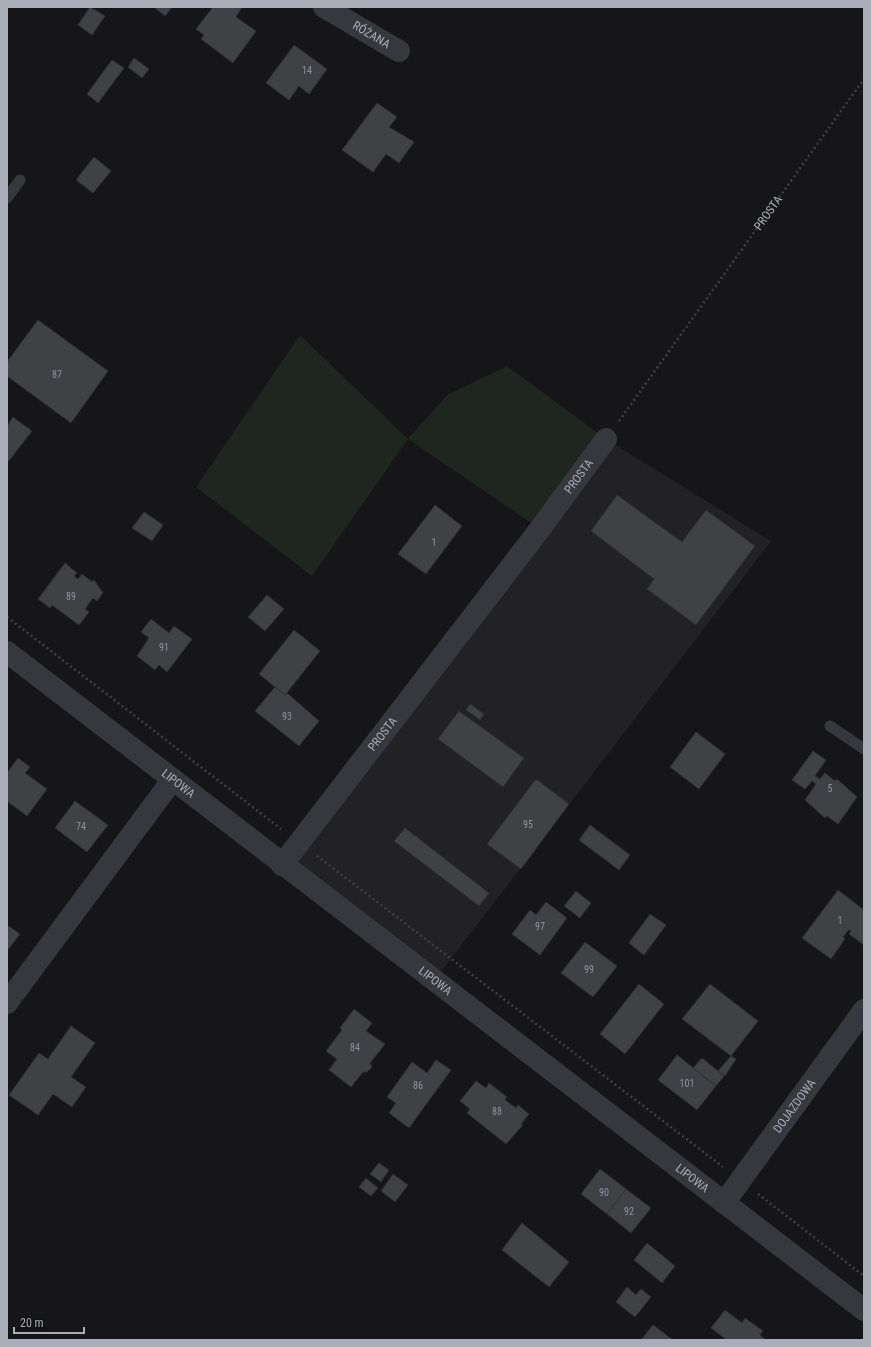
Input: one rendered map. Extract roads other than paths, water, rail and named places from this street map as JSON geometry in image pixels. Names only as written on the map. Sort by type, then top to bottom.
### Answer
[{"type":"street","name":"RÓŻANA","points":[[324,7],[399,50]]},
{"type":"street","name":"PROSTA","points":[[282,865],[540,529],[606,439]]},
{"type":"street","name":"LIPOWA","points":[[7,652],[282,865],[864,1310]]},
{"type":"street","points":[[7,1003],[173,780]]},
{"type":"street","name":"DOJAZDOWA","points":[[724,1203],[864,1010]]},
{"type":"lane","points":[[7,198],[20,180]]},
{"type":"lane","points":[[830,726],[864,749]]}]
